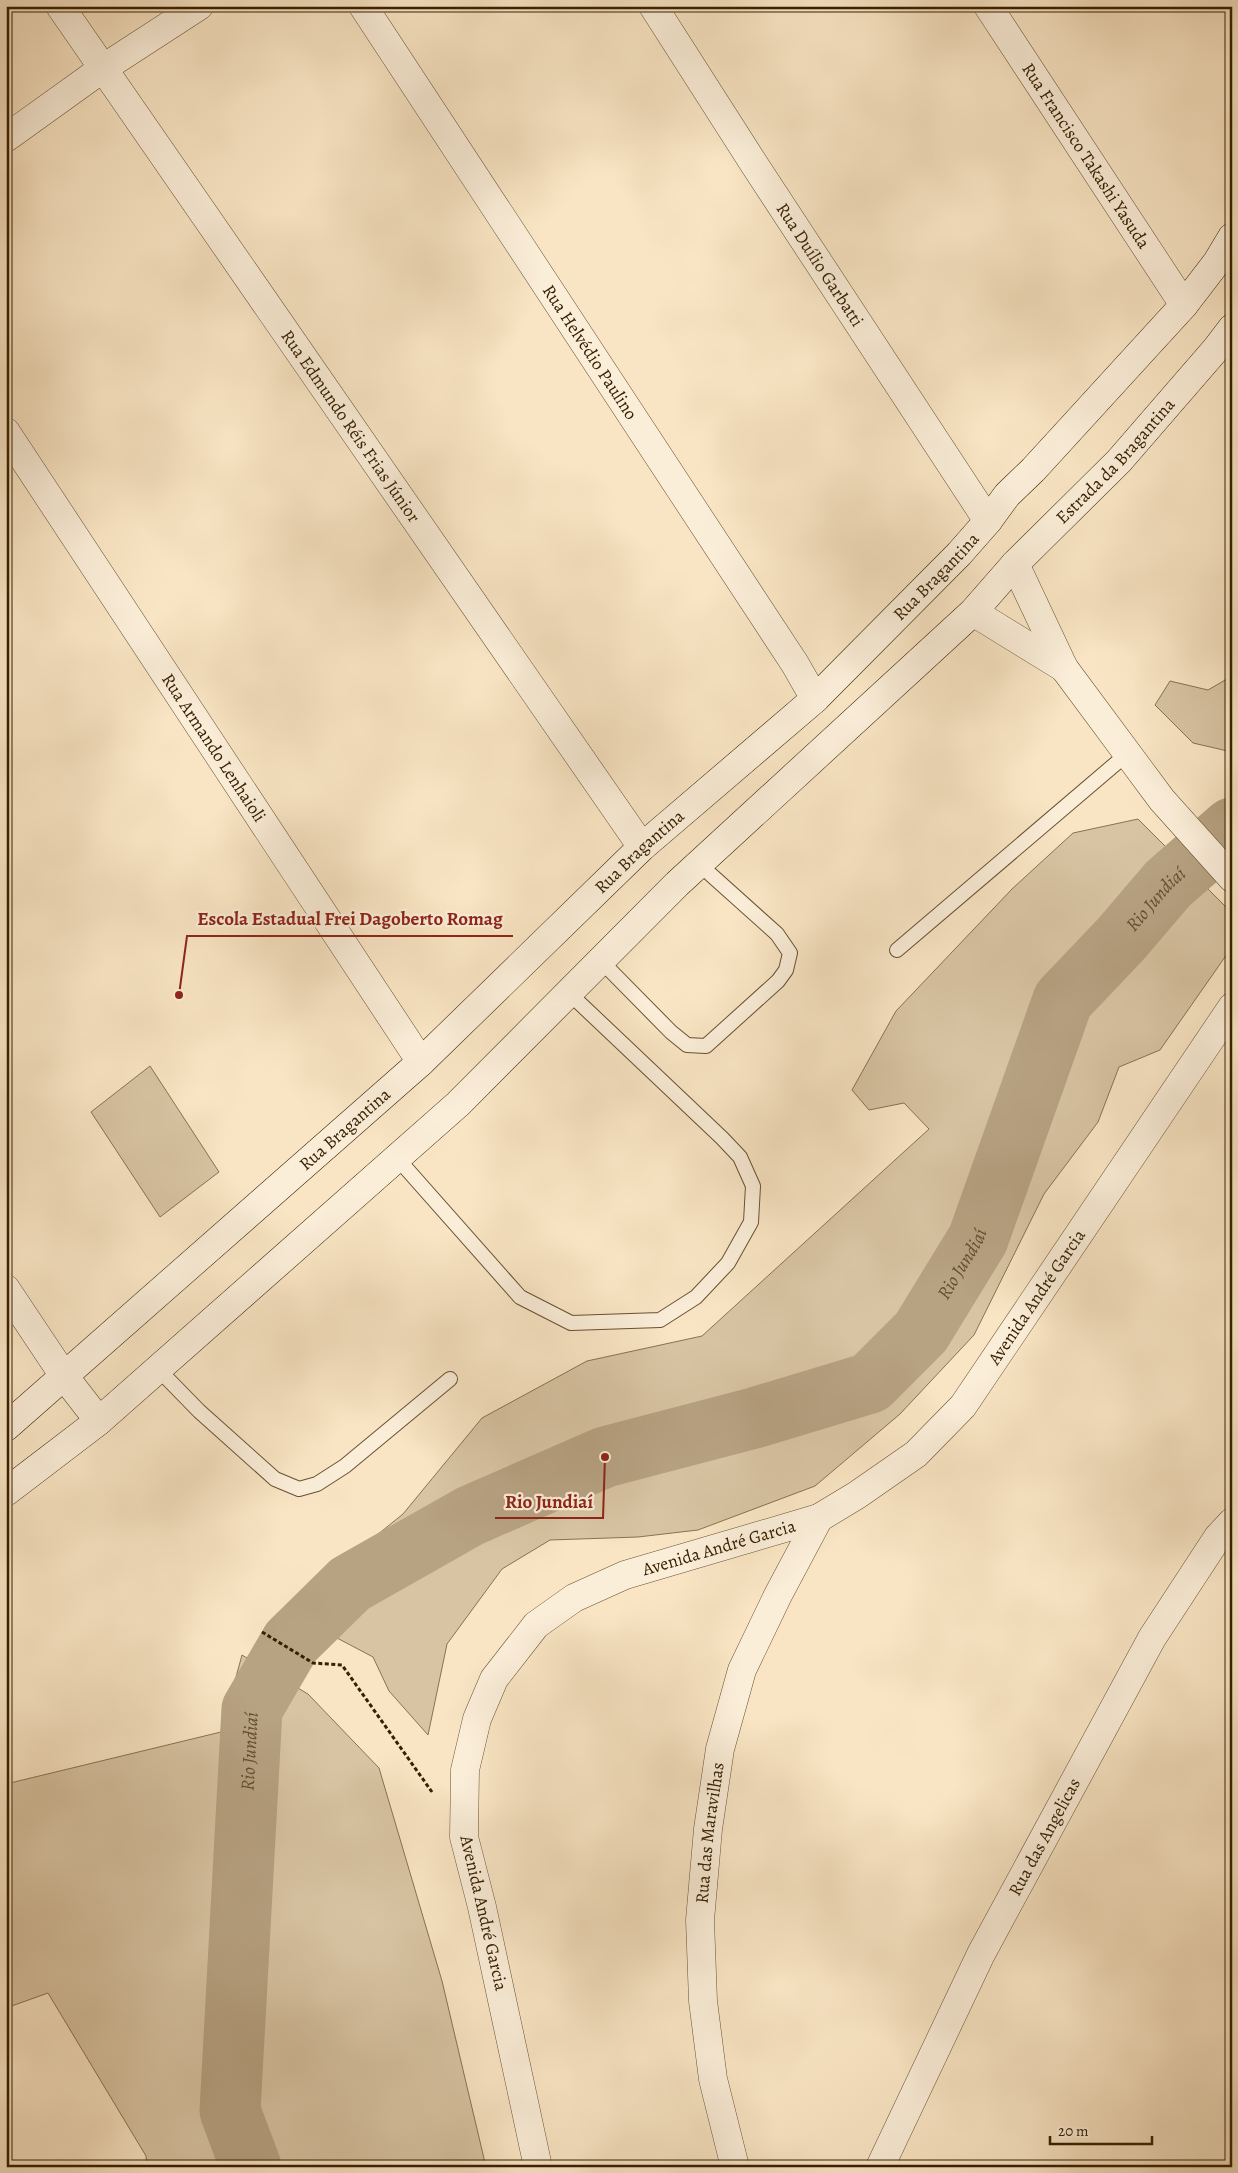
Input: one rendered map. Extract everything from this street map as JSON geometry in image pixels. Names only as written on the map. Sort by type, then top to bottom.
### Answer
[{"type":"street","name":"Rua Edmundo Réis Frias Júnior","points":[[60,6],[642,847]]},
{"type":"street","points":[[6,138],[102,69],[198,6]]},
{"type":"street","name":"Rua Helvédio Paulino","points":[[364,6],[795,664],[815,699]]},
{"type":"street","name":"Rua Duílio Garbatti","points":[[654,6],[759,172],[988,521]]},
{"type":"street","name":"Rua Francisco Takashi Yasuda","points":[[988,6],[1184,305]]},
{"type":"street","name":"Rua Bragantina","points":[[6,1427],[421,1062],[642,847],[815,699],[959,554],[1008,495],[1184,305],[1217,262],[1232,237]]},
{"type":"street","name":"Estrada da Bragantina","points":[[973,612],[1015,564],[1119,461],[1232,328]]},
{"type":"street","name":"Rua Armando Lenhaioli","points":[[6,432],[421,1062]]},
{"type":"street","points":[[1015,564],[1064,668],[1162,800],[1232,878]]},
{"type":"street","points":[[6,1492],[99,1420],[458,1104],[699,864],[973,612],[1064,668]]},
{"type":"street","name":"Avenida André Garcia","points":[[538,2167],[497,1973],[464,1837],[465,1770],[477,1719],[494,1679],[536,1625],[574,1598],[625,1575],[819,1518],[857,1495],[916,1454],[963,1406],[1232,1007]]},
{"type":"street","points":[[6,1289],[64,1376],[99,1420]]},
{"type":"street","name":"Rua das Maravilhas","points":[[735,2167],[713,2079],[703,2001],[700,1920],[708,1829],[720,1749],[742,1670],[778,1595],[819,1518]]},
{"type":"street","name":"Rua das Angelicas","points":[[880,2167],[981,1954],[1152,1638],[1218,1537],[1232,1522]]},
{"type":"lane","points":[[897,950],[1128,754]]},
{"type":"lane","points":[[601,961],[671,1032],[687,1045],[706,1046],[778,981],[786,970],[790,953],[777,934],[699,864]]},
{"type":"lane","points":[[397,1158],[520,1297],[571,1323],[660,1320],[696,1297],[728,1263],[751,1222],[753,1186],[740,1157],[728,1144],[569,993]]},
{"type":"lane","points":[[158,1369],[200,1411],[275,1480],[299,1489],[317,1484],[346,1466],[450,1379]]},
{"type":"path","points":[[262,1632],[313,1663],[342,1665],[436,1797]]},
{"type":"shaded area","points":[[1232,676],[1232,752],[1193,743],[1155,705],[1170,681],[1208,690]]},
{"type":"shaded area","points":[[1138,819],[1232,913],[1232,947],[1160,1050],[1119,1067],[1098,1122],[1044,1194],[974,1335],[900,1414],[815,1486],[698,1530],[638,1537],[550,1540],[502,1569],[447,1644],[428,1735],[389,1691],[373,1657],[284,1610],[403,1514],[482,1418],[587,1361],[702,1336],[929,1129],[904,1103],[869,1110],[852,1090],[896,1011],[1012,889],[1073,833]]},
{"type":"shaded area","points":[[150,1066],[219,1172],[160,1217],[91,1112]]},
{"type":"shaded area","points":[[242,1655],[308,1694],[379,1768],[442,1981],[486,2167],[147,2167],[146,2156],[48,1993],[6,2008],[6,1784],[221,1732]]},
{"type":"waterway","name":"Rio Jundiaí","points":[[251,2167],[230,2111],[252,1709],[291,1642],[350,1584],[470,1516],[605,1457],[754,1418],[870,1383],[921,1332],[978,1239],[1063,1000],[1121,939],[1168,884],[1232,828]]},
{"type":"place","name":"Escola Estadual Frei Dagoberto Romag","points":[[179,995]]},
{"type":"place","name":"Rio Jundiaí","points":[[605,1457]]}]
